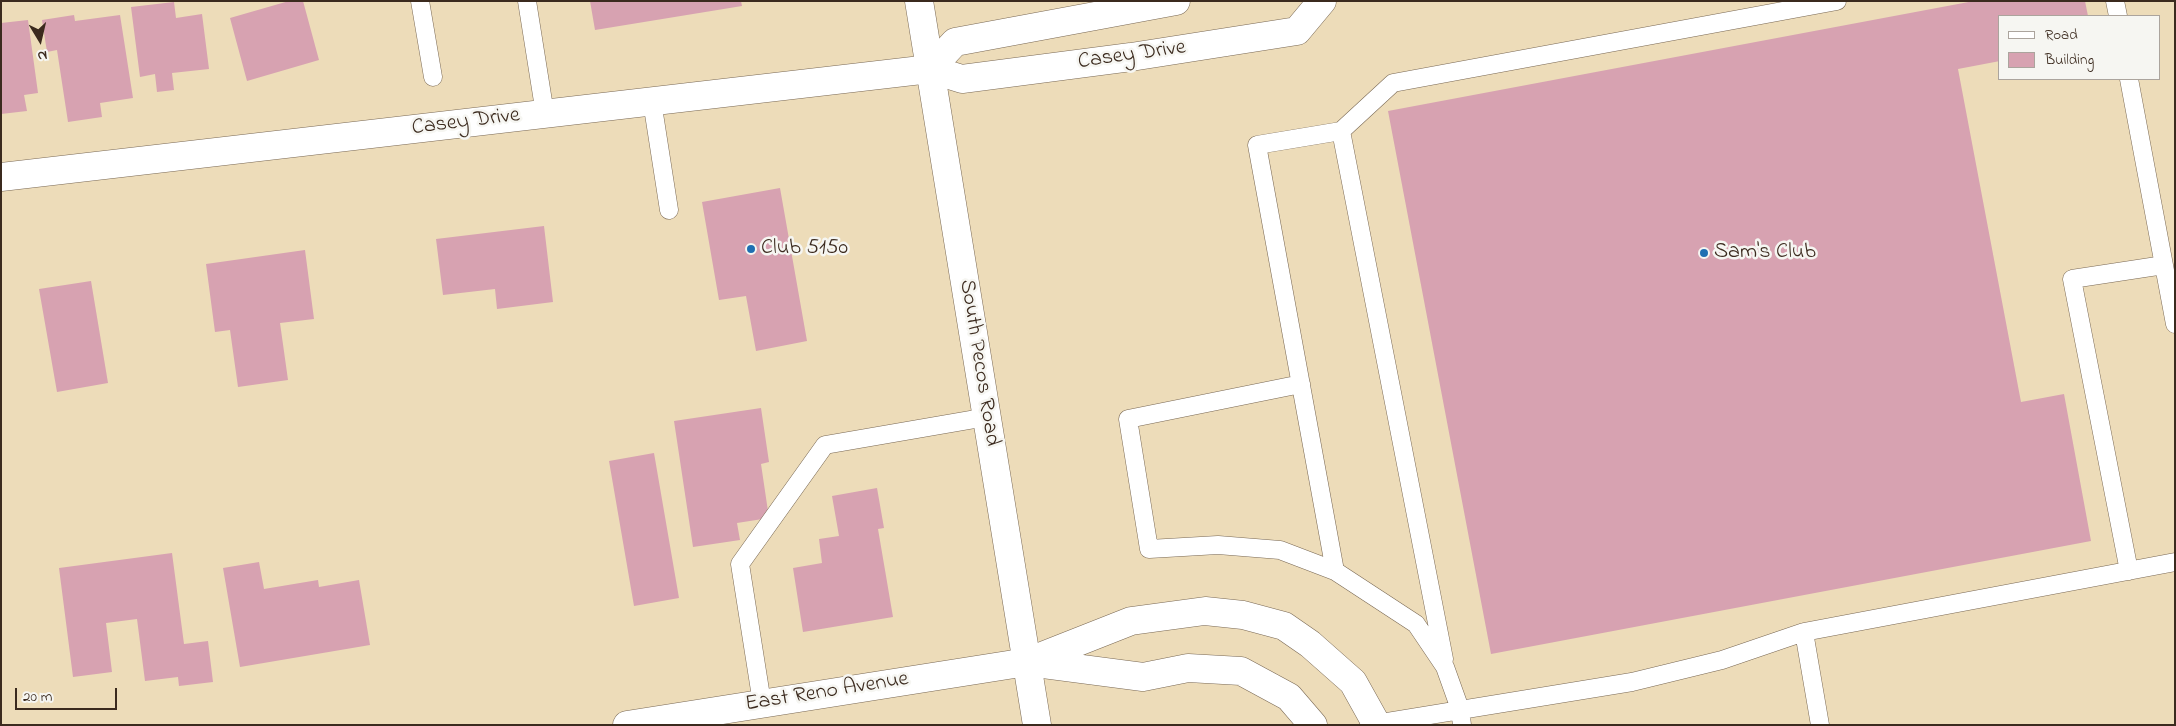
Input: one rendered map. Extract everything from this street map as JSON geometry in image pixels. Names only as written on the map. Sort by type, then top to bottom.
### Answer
[{"type":"street","name":"South Pecos Road","points":[[919,1],[1037,725]]},
{"type":"street","name":"Casey Drive","points":[[930,69],[956,42],[1176,1]]},
{"type":"street","name":"Casey Drive","points":[[1,177],[930,69],[962,79],[1131,57],[1297,31],[1322,1]]},
{"type":"street","points":[[1027,662],[1131,620],[1205,611],[1243,615],[1284,626],[1310,644],[1353,682],[1374,724]]},
{"type":"street","name":"East Reno Avenue","points":[[627,725],[1027,662]]},
{"type":"street","points":[[1027,662],[1143,678],[1188,668],[1241,671],[1289,696],[1313,725]]},
{"type":"lane","points":[[420,1],[433,76]]},
{"type":"lane","points":[[527,1],[545,114]]},
{"type":"lane","points":[[1335,572],[1257,145],[1341,131],[1393,83],[1837,1]]},
{"type":"lane","points":[[2115,1],[2118,15]]},
{"type":"lane","points":[[2129,80],[2175,324]]},
{"type":"lane","points":[[652,101],[669,210]]},
{"type":"lane","points":[[1341,131],[1445,667],[1461,717]]},
{"type":"lane","points":[[2129,571],[2072,279],[2164,266]]},
{"type":"lane","points":[[1301,384],[1128,419],[1149,549],[1218,545],[1280,550],[1335,572],[1416,624],[1445,667]]},
{"type":"lane","points":[[762,703],[740,564],[825,445],[987,417]]},
{"type":"lane","points":[[1374,724],[1461,717],[1632,682],[1722,660],[1804,632],[2175,562]]},
{"type":"lane","points":[[1804,632],[1820,725]]},
{"type":"building","points":[[289,1],[303,1],[319,60],[247,81],[230,18]]},
{"type":"building","points":[[590,1],[741,1],[742,6],[595,30]]},
{"type":"building","name":"Sam's Club","points":[[1974,1],[2085,1],[2088,15],[1998,15],[1998,61],[1958,69],[2021,402],[2064,394],[2091,541],[1491,654],[1388,111]]},
{"type":"building","points":[[174,2],[176,18],[202,14],[209,69],[172,73],[174,90],[157,92],[155,74],[140,77],[131,7]]},
{"type":"building","points":[[74,15],[75,21],[120,15],[133,98],[100,103],[102,117],[68,122],[57,50],[47,52],[42,20]]},
{"type":"building","points":[[28,20],[38,93],[24,95],[27,111],[1,114],[1,23]]},
{"type":"building","name":"Club 5150","points":[[780,188],[807,341],[756,351],[746,296],[719,300],[702,202]]},
{"type":"building","points":[[544,226],[553,302],[497,309],[495,289],[443,295],[436,239]]},
{"type":"building","points":[[305,250],[314,319],[280,323],[288,380],[238,387],[230,330],[215,332],[206,264]]},
{"type":"building","points":[[91,281],[108,383],[57,392],[39,289]]},
{"type":"building","points":[[761,408],[769,462],[761,464],[769,518],[737,523],[740,540],[693,547],[674,421]]},
{"type":"building","points":[[654,453],[679,598],[634,606],[609,461]]},
{"type":"building","points":[[877,488],[884,528],[878,529],[893,617],[803,632],[793,568],[822,563],[819,539],[839,536],[832,496]]},
{"type":"building","points":[[172,553],[184,644],[208,641],[213,682],[179,686],[178,677],[145,681],[137,619],[106,623],[112,672],[73,677],[59,568]]},
{"type":"building","points":[[259,562],[264,589],[318,580],[319,587],[359,580],[370,645],[240,667],[223,568]]},
{"type":"place","name":"Club 5150","points":[[751,249]]},
{"type":"place","name":"Sam's Club","points":[[1704,253]]}]
